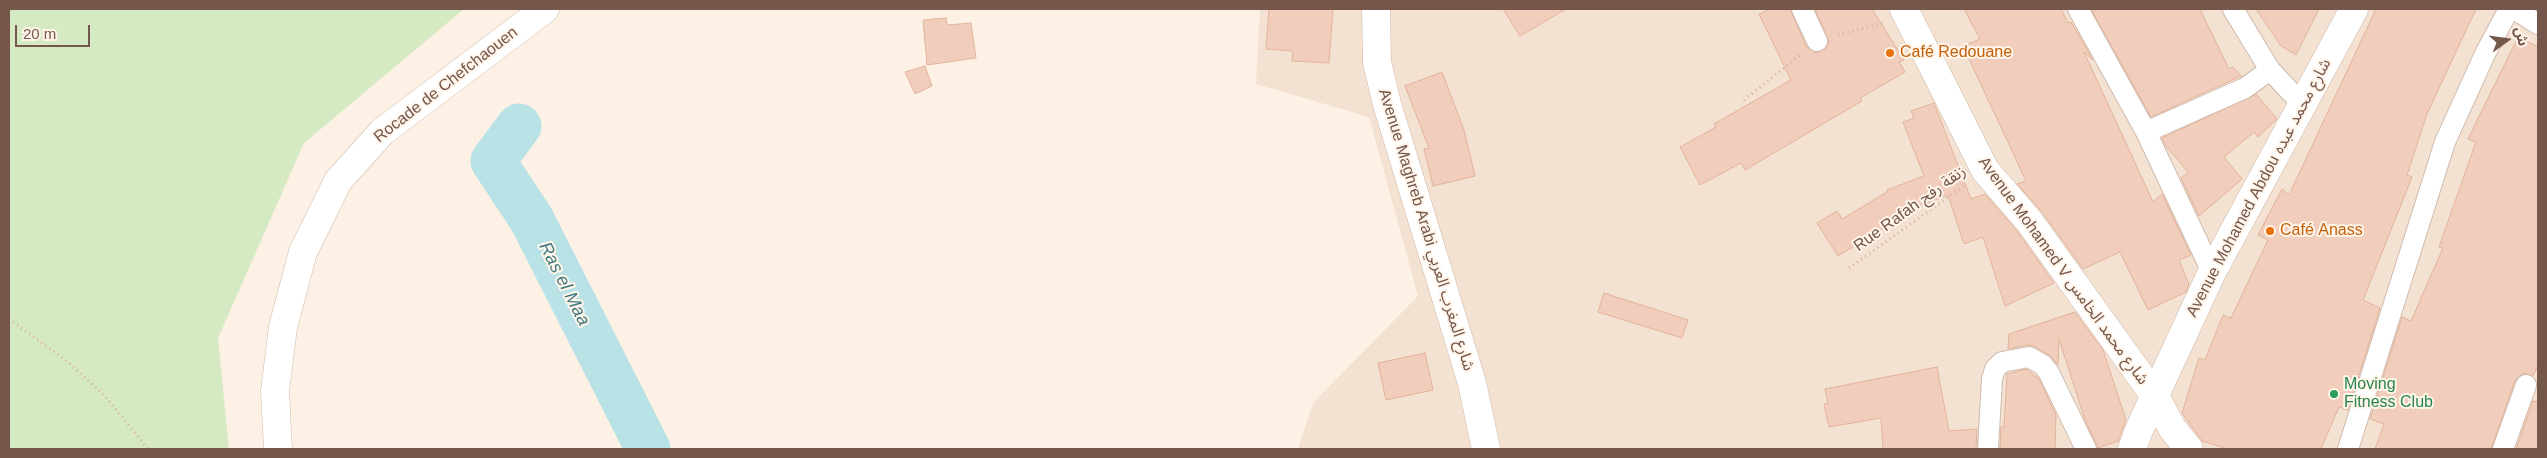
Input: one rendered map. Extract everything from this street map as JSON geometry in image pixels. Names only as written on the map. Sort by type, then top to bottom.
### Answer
[{"type":"street","name":"Rocade de Chefchaouen","points":[[278,449],[275,391],[283,327],[303,252],[338,181],[382,132],[545,9]]},
{"type":"street","name":"Avenue Maghreb Arabi شارع المغرب العربي","points":[[1376,9],[1377,62],[1387,104],[1472,383],[1486,449]]},
{"type":"street","points":[[1802,9],[1817,41]]},
{"type":"street","points":[[2078,9],[2146,132],[2212,272]]},
{"type":"street","points":[[2233,9],[2270,70],[2302,104]]},
{"type":"street","name":"Avenue Mohamed Abdou شارع محمد عبده","points":[[2132,449],[2212,272],[2354,9]]},
{"type":"street","points":[[2348,449],[2445,142],[2485,54],[2509,9]]},
{"type":"street","points":[[2514,9],[2538,24]]},
{"type":"street","name":"Avenue Mohamed V شارع محمد الخامس","points":[[1905,10],[1985,170],[2029,221],[2155,396],[2172,428],[2189,449]]},
{"type":"street","points":[[2146,132],[2245,88],[2270,70]]},
{"type":"street","points":[[1988,449],[1992,379],[1995,369],[2002,362],[2029,357],[2043,365],[2050,373],[2086,449]]},
{"type":"street","points":[[2503,449],[2526,385]]},
{"type":"path","points":[[1744,100],[1817,41],[1897,19],[1905,10]]},
{"type":"path","name":"Rue Rafah زنقة رفح","points":[[1850,268],[1985,170]]},
{"type":"path","points":[[9,319],[68,362],[105,396],[148,449]]},
{"type":"shaded area","points":[[1260,9],[2538,9],[2538,449],[1298,449],[1313,403],[1418,296],[1369,117],[1256,84]]},
{"type":"green space","points":[[9,9],[464,9],[304,143],[218,338],[229,449],[9,449]]},
{"type":"building","points":[[1269,9],[1333,9],[1329,63],[1292,61],[1293,51],[1266,49]]},
{"type":"building","points":[[1503,9],[1566,9],[1520,36]]},
{"type":"building","points":[[1771,9],[1790,9],[1806,46],[1816,53],[1826,48],[1829,42],[1815,9],[1872,9],[1904,60],[1899,62],[1905,72],[1860,98],[1862,101],[1745,170],[1741,163],[1700,185],[1680,147],[1716,127],[1714,124],[1791,80],[1759,14]]},
{"type":"building","points":[[1964,9],[2061,9],[2068,23],[2071,22],[2093,60],[2084,52],[2153,202],[2162,194],[2191,255],[2179,260],[2189,284],[2186,292],[2148,310],[2120,252],[2083,269],[2042,212],[2017,184],[2026,181],[1963,46],[1980,39]]},
{"type":"building","points":[[2096,9],[2200,9],[2229,69],[2233,67],[2241,76],[2151,117],[2092,11]]},
{"type":"building","points":[[2256,9],[2319,9],[2296,55],[2281,46]]},
{"type":"building","points":[[2376,9],[2476,9],[2427,114],[2407,175],[2412,177],[2363,300],[2380,308],[2348,410],[2339,407],[2321,449],[2228,449],[2202,441],[2182,413],[2199,358],[2205,360],[2223,315],[2231,318],[2268,240],[2258,235],[2282,189],[2289,195]]},
{"type":"building","points":[[946,18],[947,25],[971,23],[976,58],[927,65],[923,20]]},
{"type":"building","points":[[2518,37],[2538,47],[2538,365],[2533,376],[2523,373],[2515,381],[2491,449],[2375,449],[2384,424],[2370,419],[2402,317],[2411,321],[2443,248],[2439,247],[2476,142],[2468,139]]},
{"type":"building","points":[[925,66],[932,86],[915,94],[905,72]]},
{"type":"building","points":[[1442,72],[1464,130],[1475,176],[1433,186],[1424,149],[1429,148],[1405,86]]},
{"type":"building","points":[[2256,94],[2277,119],[2258,137],[2254,132],[2224,157],[2242,179],[2199,216],[2181,178],[2188,172],[2166,146],[2162,138]]},
{"type":"building","points":[[1934,103],[1971,199],[1985,194],[2017,231],[2054,283],[2005,306],[1983,237],[1964,244],[1948,195],[1887,218],[1891,224],[1838,256],[1817,223],[1837,211],[1842,219],[1887,192],[1887,190],[1924,176],[1903,122],[1914,118],[1911,111]]},
{"type":"building","points":[[1604,293],[1688,320],[1682,338],[1598,312]]},
{"type":"building","points":[[2075,312],[2103,350],[2126,420],[2118,441],[2098,448],[2085,420],[2059,339],[2058,365],[2049,355],[2034,346],[2027,345],[2008,349],[2009,334]]},
{"type":"building","points":[[1425,353],[1433,390],[1386,400],[1378,363]]},
{"type":"building","points":[[1937,367],[1949,431],[1977,429],[1976,449],[1883,449],[1881,418],[1829,427],[1824,404],[1828,403],[1825,389]]},
{"type":"building","points":[[2027,369],[2039,379],[2056,415],[2055,449],[2000,449],[2001,427],[2004,427],[2007,374]]},
{"type":"building","points":[[2533,401],[2538,402],[2538,449],[2516,449]]},
{"type":"waterway","name":"Ras el Maa","points":[[519,126],[493,161],[532,220],[648,449]]},
{"type":"place","name":"Café Redouane","points":[[1890,53]]},
{"type":"place","name":"Café Anass","points":[[2270,231]]},
{"type":"place","name":"Moving Fitness Club","points":[[2334,394]]}]
